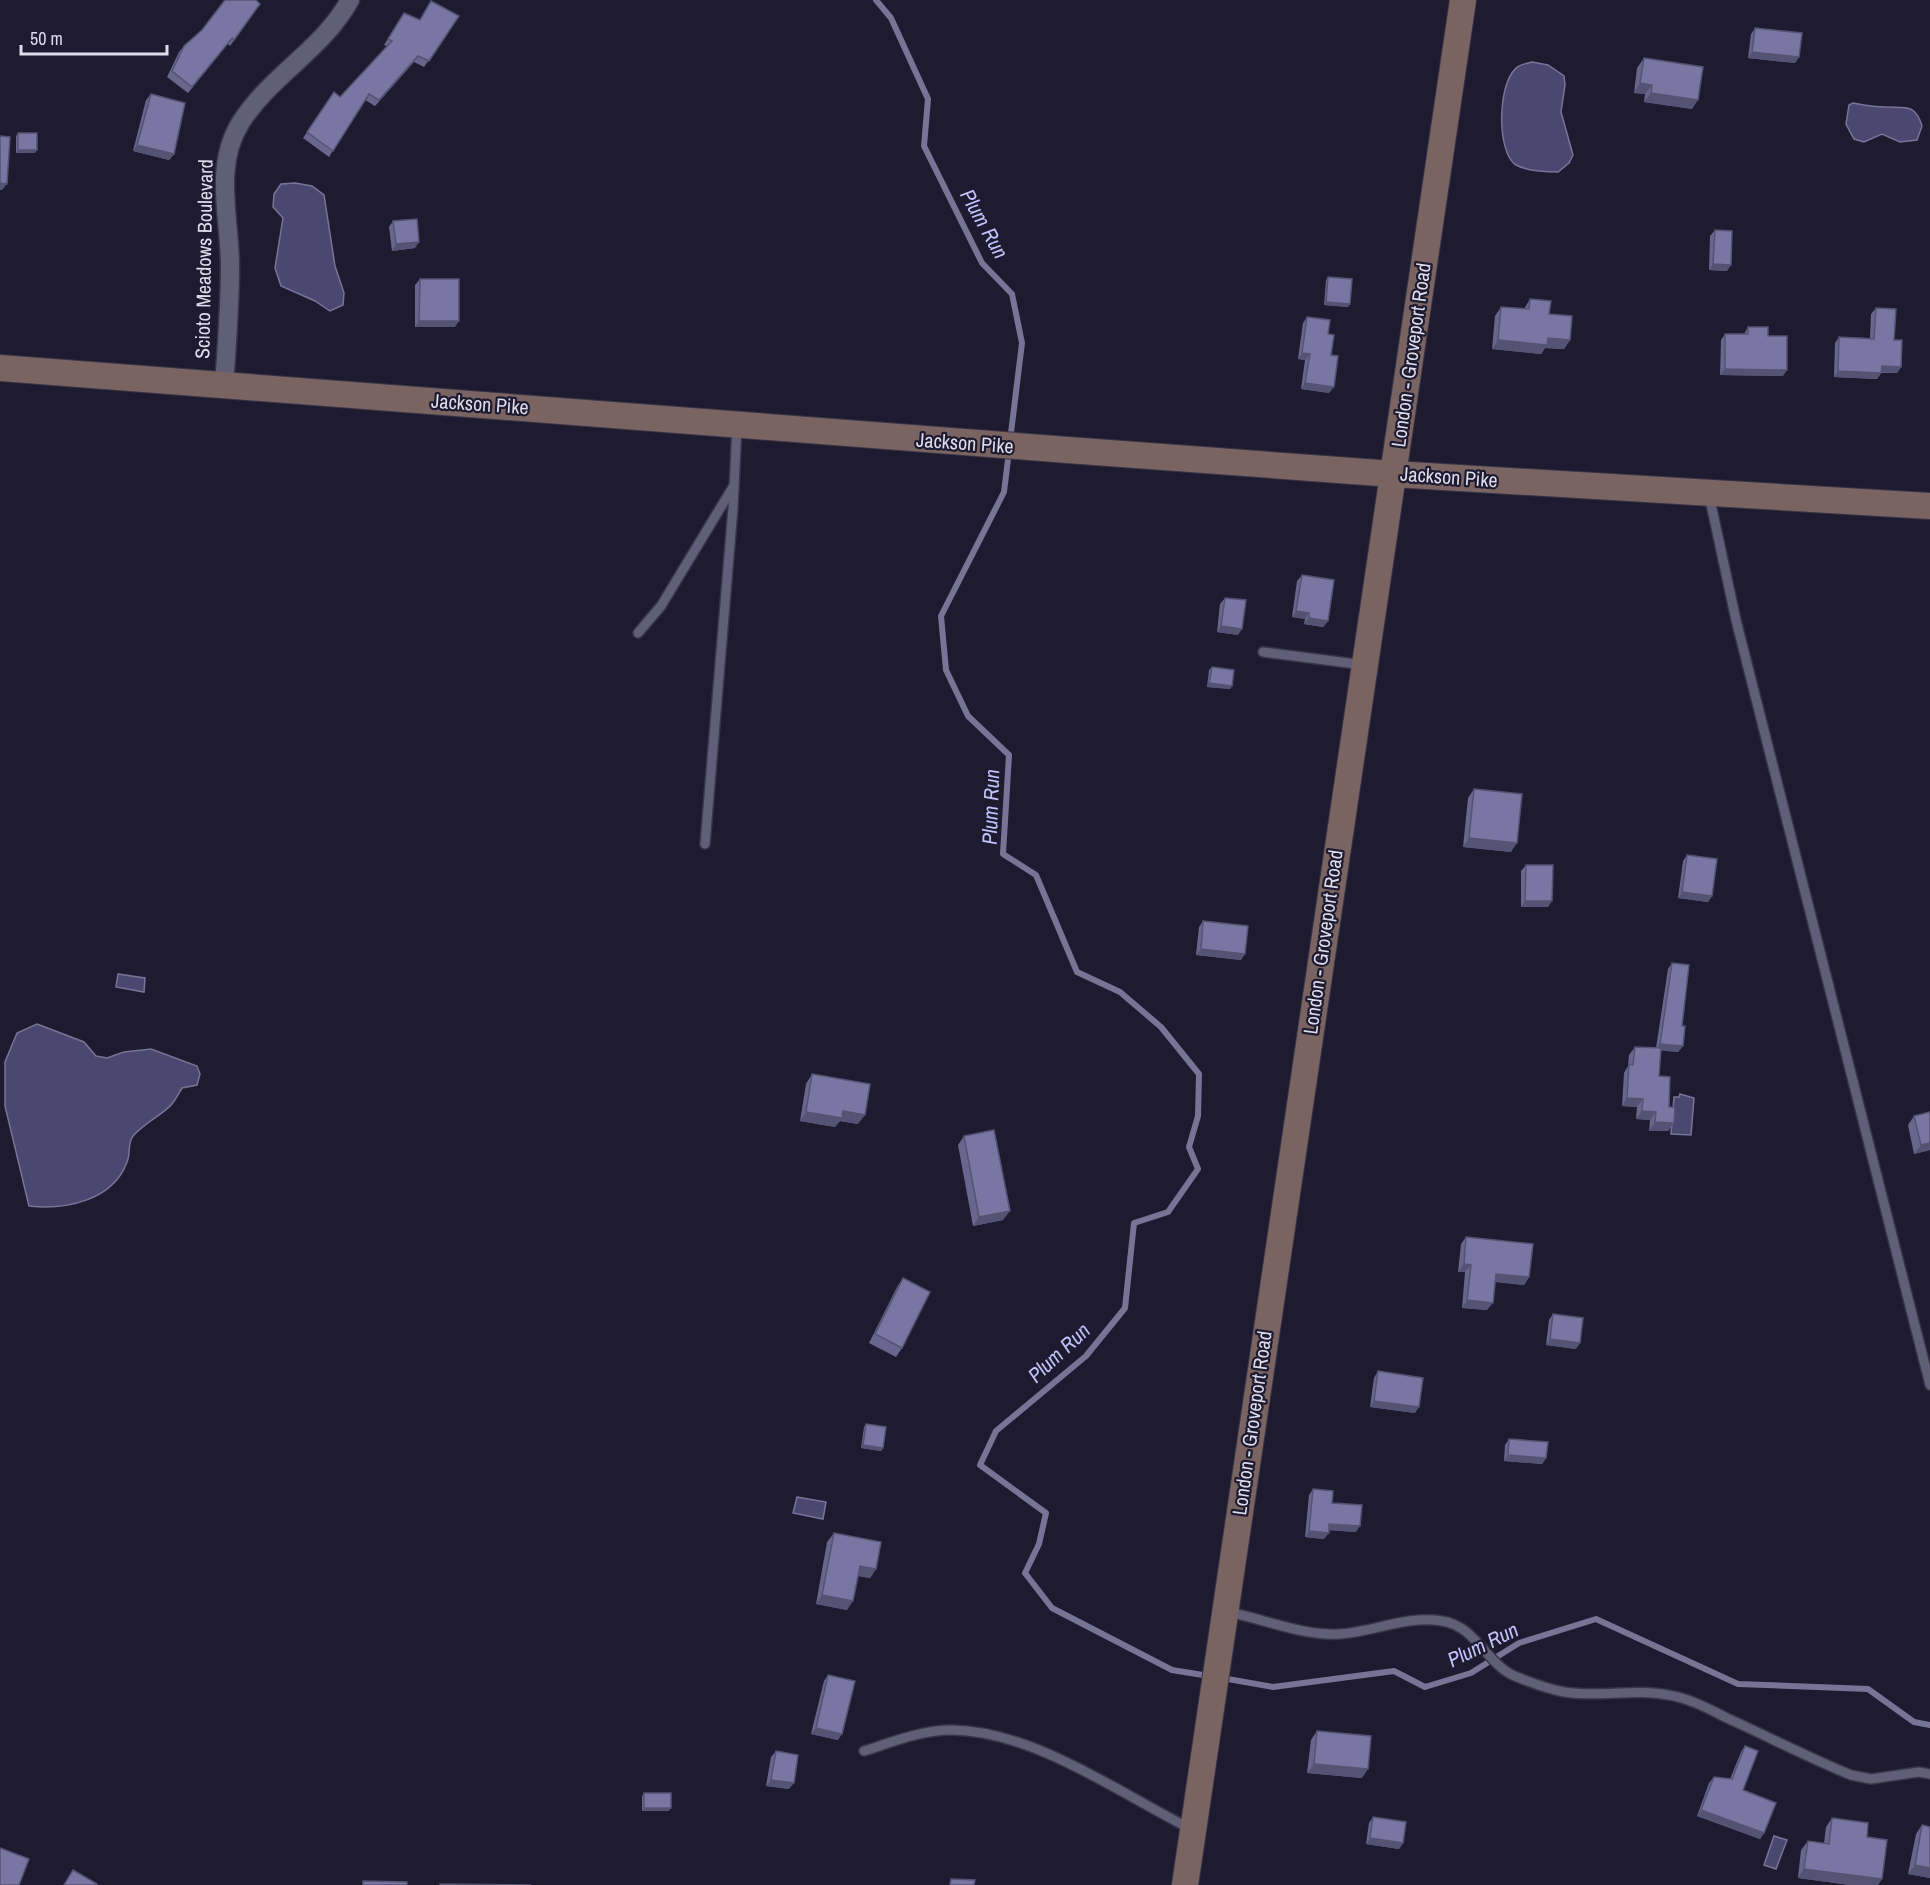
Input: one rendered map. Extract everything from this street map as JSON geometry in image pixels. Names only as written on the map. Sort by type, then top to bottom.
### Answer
[{"type":"main road","name":"London - Groveport Road","points":[[1185,1885],[1462,0]]},
{"type":"main road","name":"Jackson Pike","points":[[0,368],[737,426],[1393,474],[1930,506]]},
{"type":"street","name":"Scioto Meadows Boulevard","points":[[224,385],[230,304],[230,256],[224,173],[229,148],[239,125],[253,104],[273,81],[338,22],[350,0]]},
{"type":"lane","points":[[705,844],[737,426]]},
{"type":"lane","points":[[638,633],[661,606],[734,485]]},
{"type":"lane","points":[[1709,493],[1736,620],[1930,1384]]},
{"type":"lane","points":[[1263,652],[1364,665]]},
{"type":"lane","points":[[1224,1618],[1335,1634],[1361,1633],[1394,1624],[1443,1621],[1459,1627],[1482,1646],[1510,1675],[1564,1692],[1635,1691],[1670,1695],[1697,1704],[1851,1775],[1871,1779],[1919,1772],[1930,1774]]},
{"type":"lane","points":[[864,1751],[918,1734],[952,1730],[990,1734],[1029,1746],[1090,1775],[1193,1830]]},
{"type":"shaded area","points":[[1532,62],[1548,65],[1564,76],[1561,112],[1573,155],[1569,163],[1558,172],[1520,167],[1509,158],[1505,146],[1502,116],[1506,85],[1512,73],[1519,66]]},
{"type":"shaded area","points":[[1853,103],[1878,107],[1904,107],[1913,110],[1922,126],[1917,140],[1900,142],[1882,134],[1864,142],[1854,139],[1846,124],[1849,105]]},
{"type":"shaded area","points":[[295,183],[312,186],[324,195],[335,266],[344,293],[343,305],[330,311],[315,301],[281,286],[275,268],[283,218],[273,207],[274,194],[281,184]]},
{"type":"shaded area","points":[[118,974],[145,978],[144,992],[116,987]]},
{"type":"shaded area","points":[[37,1024],[84,1042],[96,1056],[107,1058],[124,1052],[151,1049],[197,1066],[200,1074],[197,1085],[182,1088],[169,1108],[133,1136],[127,1162],[111,1186],[86,1200],[72,1204],[29,1206],[5,1106],[5,1062],[17,1033]]},
{"type":"shaded area","points":[[1680,1094],[1694,1098],[1691,1135],[1671,1134],[1674,1097],[1679,1097]]},
{"type":"shaded area","points":[[797,1497],[826,1502],[823,1519],[793,1513]]},
{"type":"shaded area","points":[[1774,1836],[1787,1840],[1776,1869],[1764,1865]]},
{"type":"building","points":[[225,0],[256,0],[260,4],[234,40],[232,38],[192,87],[172,71],[184,46],[202,30]]},
{"type":"building","points":[[431,1],[459,16],[429,61],[418,56],[379,100],[369,94],[333,151],[307,132],[334,92],[340,97],[392,41],[388,39],[404,13],[420,20]]},
{"type":"building","points":[[1755,28],[1802,33],[1799,57],[1752,52]]},
{"type":"building","points":[[1644,58],[1703,67],[1698,100],[1651,93],[1652,85],[1640,83]]},
{"type":"building","points":[[151,94],[185,103],[174,154],[137,145]]},
{"type":"building","points":[[18,133],[37,133],[37,150],[18,150]]},
{"type":"building","points":[[0,136],[10,137],[7,184],[0,183]]},
{"type":"building","points":[[417,219],[419,242],[396,244],[393,221]]},
{"type":"building","points":[[1715,230],[1732,231],[1731,265],[1713,264]]},
{"type":"building","points":[[1328,277],[1352,279],[1350,304],[1326,302]]},
{"type":"building","points":[[420,279],[459,279],[459,321],[419,321]]},
{"type":"building","points":[[1530,299],[1551,301],[1549,314],[1572,316],[1570,340],[1548,338],[1547,345],[1498,340],[1501,307],[1529,309]]},
{"type":"building","points":[[1876,308],[1896,309],[1894,340],[1902,340],[1901,367],[1882,366],[1881,373],[1838,371],[1839,337],[1874,339]]},
{"type":"building","points":[[1307,317],[1330,320],[1328,334],[1334,335],[1331,355],[1338,356],[1334,387],[1305,383],[1310,354],[1302,353]]},
{"type":"building","points":[[1748,327],[1768,327],[1768,336],[1787,336],[1787,370],[1725,369],[1725,334],[1748,334]]},
{"type":"building","points":[[1302,575],[1334,580],[1328,621],[1309,618],[1309,613],[1296,611]]},
{"type":"building","points":[[1225,598],[1246,600],[1242,629],[1221,626]]},
{"type":"building","points":[[1212,667],[1234,670],[1232,686],[1209,683]]},
{"type":"building","points":[[1474,789],[1522,794],[1517,843],[1469,838]]},
{"type":"building","points":[[1687,855],[1717,859],[1712,896],[1682,892]]},
{"type":"building","points":[[1526,865],[1553,865],[1552,901],[1525,901]]},
{"type":"building","points":[[1203,921],[1248,926],[1245,954],[1201,949]]},
{"type":"building","points":[[1672,963],[1689,965],[1682,1026],[1685,1026],[1683,1046],[1660,1044]]},
{"type":"building","points":[[1635,1047],[1661,1048],[1659,1076],[1670,1077],[1669,1107],[1675,1107],[1674,1123],[1655,1122],[1656,1112],[1642,1111],[1643,1099],[1627,1098],[1629,1064],[1633,1065]]},
{"type":"building","points":[[812,1074],[870,1084],[865,1115],[843,1111],[842,1118],[806,1112]]},
{"type":"building","points":[[1930,1112],[1930,1143],[1921,1145],[1914,1116]]},
{"type":"building","points":[[994,1130],[1010,1211],[979,1217],[964,1136]]},
{"type":"building","points":[[1466,1237],[1533,1244],[1529,1277],[1496,1274],[1493,1303],[1467,1300],[1471,1265],[1464,1264]]},
{"type":"building","points":[[903,1278],[930,1292],[902,1348],[875,1334]]},
{"type":"building","points":[[1553,1314],[1583,1318],[1580,1343],[1550,1339]]},
{"type":"building","points":[[1378,1371],[1423,1378],[1419,1407],[1374,1401]]},
{"type":"building","points":[[866,1424],[886,1427],[883,1448],[863,1445]]},
{"type":"building","points":[[1509,1439],[1548,1442],[1546,1458],[1508,1455]]},
{"type":"building","points":[[1313,1489],[1333,1491],[1332,1503],[1362,1505],[1360,1526],[1329,1524],[1329,1533],[1309,1531]]},
{"type":"building","points":[[834,1533],[881,1542],[876,1569],[860,1566],[853,1601],[822,1595]]},
{"type":"building","points":[[828,1675],[855,1681],[842,1734],[816,1728]]},
{"type":"building","points":[[1317,1731],[1371,1736],[1368,1769],[1314,1764]]},
{"type":"building","points":[[1745,1746],[1758,1751],[1743,1790],[1776,1803],[1764,1833],[1701,1810],[1714,1777],[1732,1779]]},
{"type":"building","points":[[776,1751],[798,1755],[794,1783],[771,1780]]},
{"type":"building","points":[[644,1793],[671,1793],[671,1808],[644,1808]]},
{"type":"building","points":[[1373,1817],[1406,1822],[1403,1843],[1370,1838]]},
{"type":"building","points":[[1832,1818],[1868,1823],[1867,1837],[1887,1840],[1882,1879],[1804,1869],[1808,1841],[1829,1844]]},
{"type":"building","points":[[1922,1825],[1930,1827],[1930,1868],[1915,1865]]},
{"type":"building","points":[[0,1848],[29,1859],[19,1885],[0,1885]]},
{"type":"building","points":[[73,1870],[97,1884],[97,1885],[64,1885]]},
{"type":"building","points":[[951,1879],[975,1880],[974,1885],[950,1885]]},
{"type":"building","points":[[363,1881],[407,1882],[407,1885],[363,1885]]},
{"type":"building","points":[[440,1884],[531,1885],[440,1885]]},
{"type":"waterway","name":"Plum Run","points":[[876,0],[891,18],[928,99],[924,146],[982,263],[1012,294],[1022,343],[1010,441]]},
{"type":"waterway","name":"Plum Run","points":[[1009,451],[1004,492],[941,616],[946,670],[968,716],[1009,755],[1003,854],[1036,875],[1077,972],[1120,992],[1161,1027],[1199,1074],[1198,1116],[1189,1147],[1198,1169],[1168,1212],[1134,1223],[1125,1308],[1086,1356],[996,1431],[980,1465],[1046,1513],[1039,1544],[1025,1573],[1052,1608],[1172,1670],[1209,1676]]},
{"type":"waterway","name":"Plum Run","points":[[1222,1678],[1273,1687],[1394,1671],[1425,1687],[1471,1673],[1519,1643],[1596,1619],[1738,1684],[1868,1689],[1914,1722],[1930,1725]]}]
